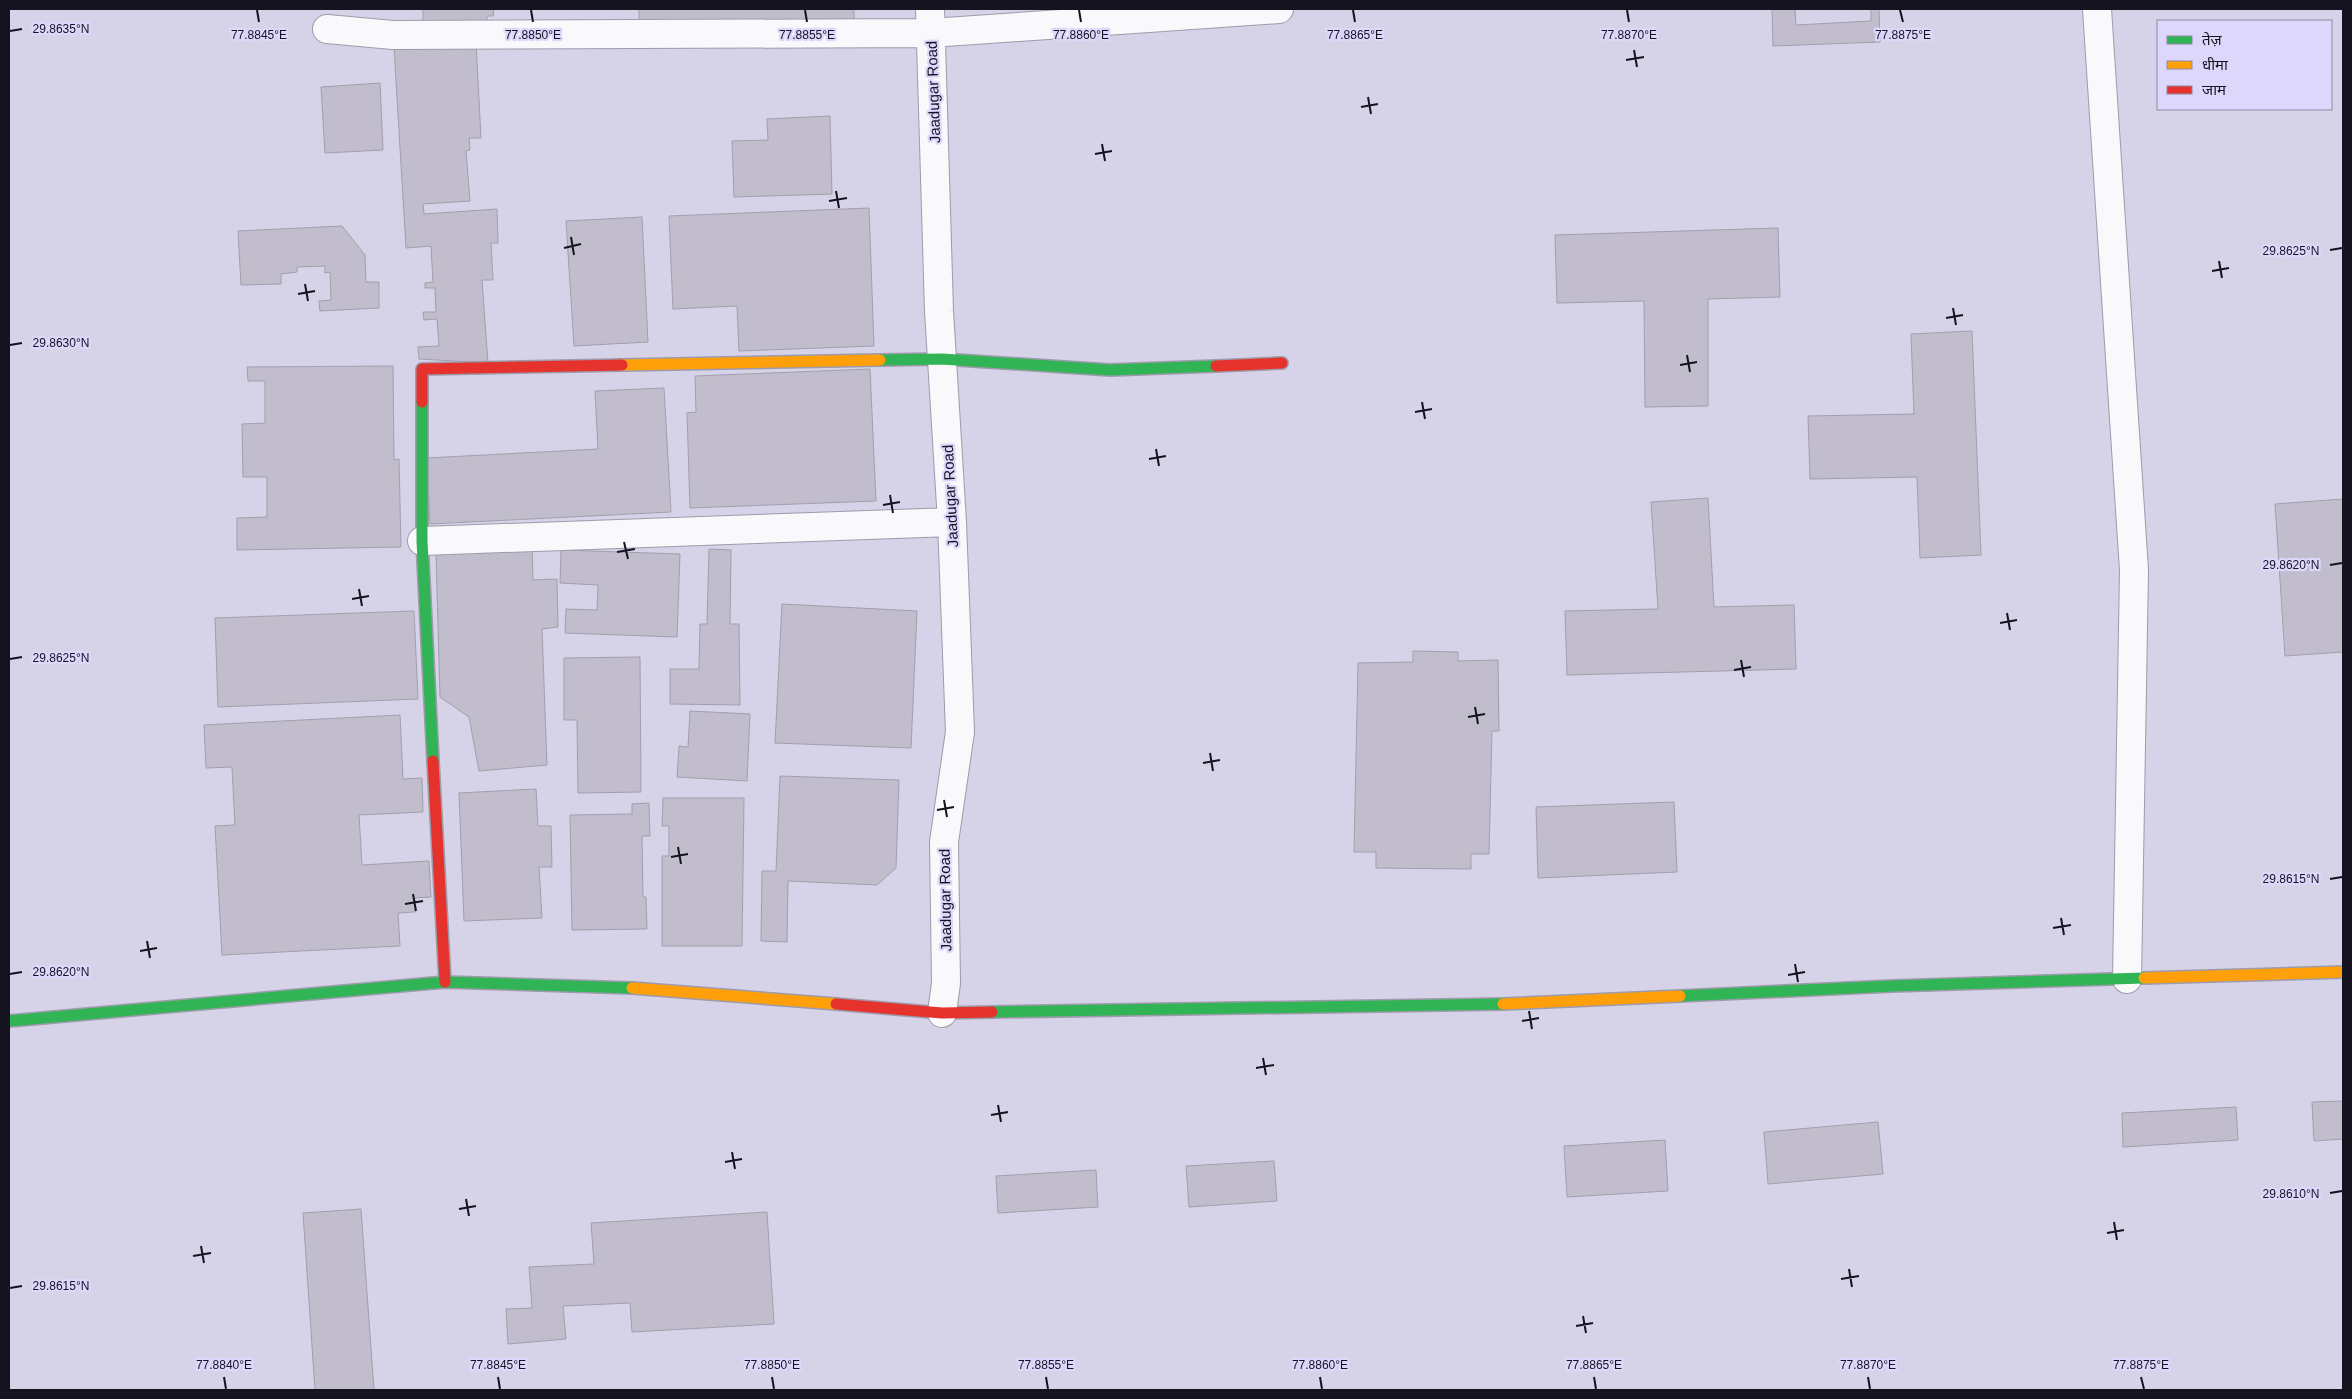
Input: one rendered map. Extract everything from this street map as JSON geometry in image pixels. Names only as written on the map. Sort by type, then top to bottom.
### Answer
[{"type":"street","points":[[327,29],[393,35],[931,21],[1279,9]]},
{"type":"street","points":[[2097,9],[2134,570],[2127,979]]},
{"type":"street","name":"Jaadugar Road","points":[[931,21],[942,359],[952,522],[960,732],[944,842],[946,983],[942,1013]]},
{"type":"street","points":[[445,982],[422,541],[422,369],[942,359],[1110,370],[1282,364]]},
{"type":"street","points":[[422,541],[952,522]]},
{"type":"street","points":[[9,1021],[445,982],[635,988],[942,1013],[1526,1004],[1892,986],[2343,972]]},
{"type":"building","points":[[423,9],[494,9],[493,16],[487,16],[487,28],[423,26]]},
{"type":"building","points":[[639,9],[854,9],[854,25],[639,25]]},
{"type":"building","points":[[1772,9],[1795,9],[1796,25],[1871,21],[1871,9],[1879,9],[1880,42],[1773,46]]},
{"type":"building","points":[[476,43],[481,138],[469,138],[470,150],[466,151],[470,201],[423,204],[424,214],[497,209],[498,243],[491,243],[493,280],[482,280],[488,363],[419,359],[418,347],[439,346],[437,319],[424,320],[423,312],[436,312],[435,288],[425,288],[425,283],[433,282],[431,246],[406,248],[394,47]]},
{"type":"building","points":[[380,83],[383,150],[325,153],[321,87]]},
{"type":"building","points":[[830,116],[832,194],[734,197],[732,141],[768,140],[767,119]]},
{"type":"building","points":[[869,208],[874,346],[739,351],[737,306],[673,309],[669,216]]},
{"type":"building","points":[[642,217],[648,342],[574,346],[566,221]]},
{"type":"building","points":[[342,226],[365,255],[366,282],[379,282],[379,308],[320,311],[319,301],[331,300],[330,272],[325,273],[325,266],[297,267],[297,272],[281,274],[281,284],[241,285],[238,231]]},
{"type":"building","points":[[1778,228],[1780,297],[1708,299],[1708,406],[1645,407],[1644,301],[1557,303],[1555,235]]},
{"type":"building","points":[[1972,331],[1981,555],[1920,558],[1917,477],[1810,479],[1808,416],[1914,414],[1911,334]]},
{"type":"building","points":[[393,366],[394,460],[399,459],[401,547],[237,550],[237,518],[267,517],[267,477],[243,477],[242,424],[265,423],[265,381],[248,381],[247,367]]},
{"type":"building","points":[[870,369],[876,501],[690,508],[687,413],[696,412],[695,376]]},
{"type":"building","points":[[664,388],[671,512],[430,524],[427,458],[598,449],[595,391]]},
{"type":"building","points":[[1708,498],[1714,607],[1794,605],[1796,669],[1567,675],[1565,611],[1658,609],[1651,502]]},
{"type":"building","points":[[2343,499],[2343,652],[2285,656],[2275,504]]},
{"type":"building","points":[[532,549],[533,580],[557,579],[558,627],[542,629],[547,765],[479,771],[469,717],[440,697],[436,553]]},
{"type":"building","points":[[709,549],[731,550],[730,624],[739,624],[740,705],[670,704],[670,669],[699,669],[700,624],[707,624]]},
{"type":"building","points":[[561,550],[680,554],[677,637],[565,633],[566,609],[597,610],[598,585],[560,583]]},
{"type":"building","points":[[782,604],[917,611],[911,748],[775,743]]},
{"type":"building","points":[[414,611],[418,699],[218,707],[215,618]]},
{"type":"building","points":[[1413,651],[1458,652],[1458,661],[1498,660],[1499,731],[1492,731],[1489,854],[1471,854],[1471,869],[1376,868],[1376,852],[1354,852],[1358,663],[1413,662]]},
{"type":"building","points":[[640,657],[641,792],[578,793],[577,720],[564,720],[564,658]]},
{"type":"building","points":[[690,711],[750,714],[747,781],[677,777],[679,746],[688,747]]},
{"type":"building","points":[[400,715],[403,779],[422,778],[423,812],[359,815],[362,865],[429,861],[431,897],[415,898],[415,912],[398,913],[400,946],[222,955],[215,826],[235,825],[232,767],[206,768],[204,725]]},
{"type":"building","points":[[780,776],[899,780],[896,868],[877,885],[788,881],[787,942],[761,941],[762,871],[776,871]]},
{"type":"building","points":[[536,789],[538,826],[551,826],[552,867],[539,867],[542,918],[464,921],[459,793]]},
{"type":"building","points":[[663,798],[744,798],[742,946],[662,946],[662,856],[669,856],[669,826],[662,826]]},
{"type":"building","points":[[1674,802],[1677,872],[1538,878],[1536,807]]},
{"type":"building","points":[[649,803],[650,836],[642,836],[643,897],[646,897],[647,929],[572,930],[570,815],[632,814],[632,804]]},
{"type":"building","points":[[2343,1101],[2343,1139],[2314,1141],[2312,1102]]},
{"type":"building","points":[[2236,1107],[2238,1140],[2123,1147],[2122,1113]]},
{"type":"building","points":[[1878,1122],[1883,1174],[1768,1184],[1764,1132]]},
{"type":"building","points":[[1665,1140],[1668,1191],[1567,1197],[1564,1146]]},
{"type":"building","points":[[1274,1161],[1277,1201],[1189,1207],[1186,1166]]},
{"type":"building","points":[[1096,1170],[1098,1207],[998,1213],[996,1176]]},
{"type":"building","points":[[361,1209],[374,1390],[315,1390],[303,1213]]},
{"type":"building","points":[[767,1212],[774,1324],[632,1332],[630,1303],[563,1306],[566,1339],[508,1344],[506,1309],[532,1308],[529,1267],[594,1264],[591,1223]]},
{"type":"traffic: fast","points":[[880,360],[942,359],[1110,370],[1216,366]]},
{"type":"traffic: fast","points":[[422,402],[422,541],[433,761]]},
{"type":"traffic: fast","points":[[1680,996],[1892,986],[2144,978]]},
{"type":"traffic: fast","points":[[9,1021],[445,982],[632,988]]},
{"type":"traffic: fast","points":[[992,1012],[1503,1004]]},
{"type":"traffic: slow","points":[[622,365],[880,360]]},
{"type":"traffic: slow","points":[[2144,978],[2343,972]]},
{"type":"traffic: slow","points":[[632,988],[836,1004]]},
{"type":"traffic: slow","points":[[1503,1004],[1680,996]]},
{"type":"traffic: jam","points":[[1216,366],[1282,363]]},
{"type":"traffic: jam","points":[[422,402],[422,369],[622,365]]},
{"type":"traffic: jam","points":[[433,761],[445,982]]},
{"type":"traffic: jam","points":[[836,1004],[942,1013],[992,1012]]}]
